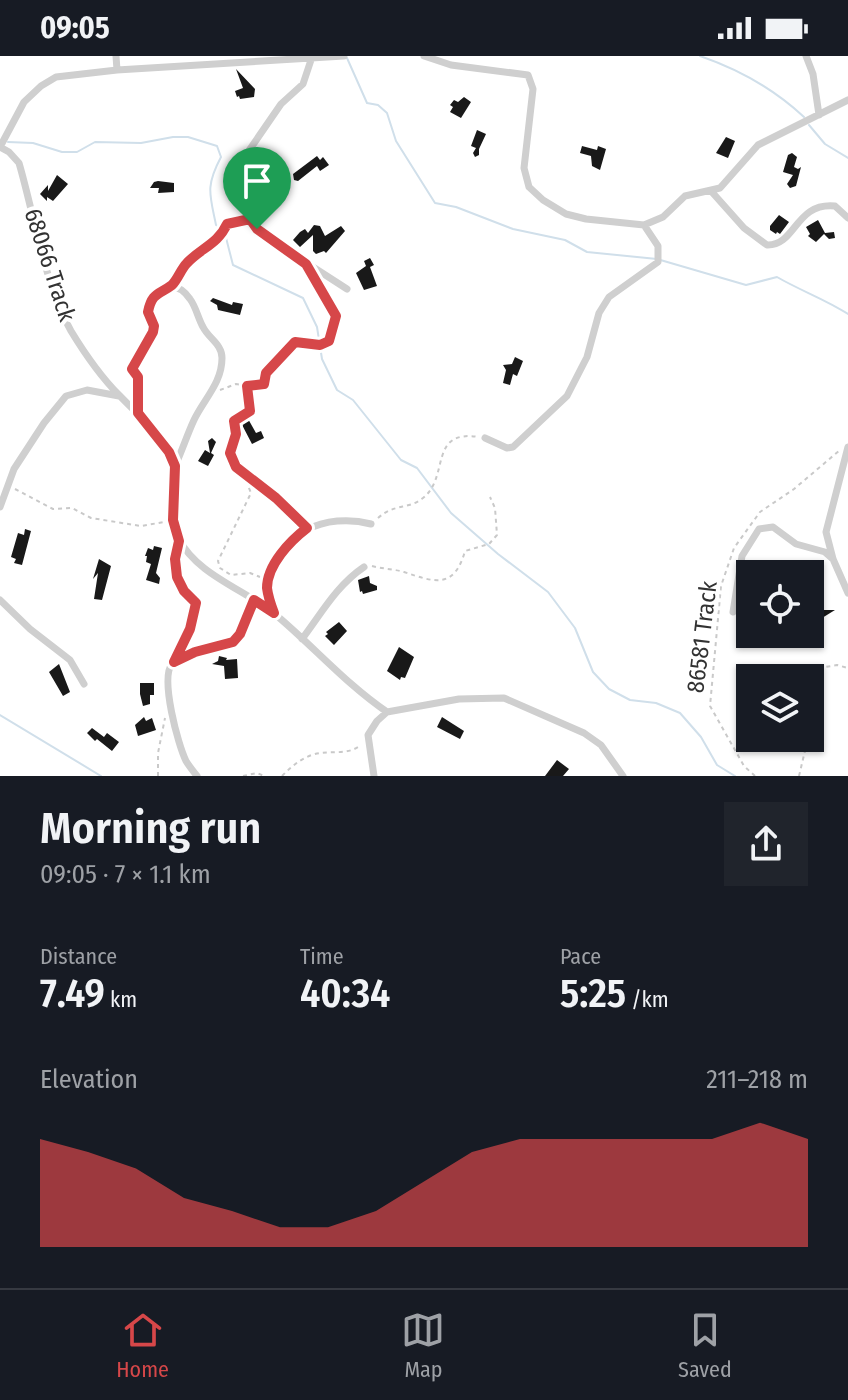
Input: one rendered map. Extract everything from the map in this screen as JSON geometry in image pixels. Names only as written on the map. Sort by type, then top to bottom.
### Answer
[{"type":"street","points":[[116,56],[117,70]]},
{"type":"street","points":[[0,147],[24,102],[56,77],[117,70],[344,56]]},
{"type":"street","points":[[424,56],[451,65],[528,75],[533,89],[524,168],[529,187],[566,214],[586,219],[644,225],[663,217],[685,196],[711,191],[723,185],[758,145],[848,100]]},
{"type":"street","points":[[806,56],[813,74],[819,115]]},
{"type":"street","points":[[311,60],[303,84],[281,104],[248,152],[246,171],[250,219],[257,229],[347,289]]},
{"type":"street","name":"68066 Track","points":[[0,147],[19,163],[61,311],[93,364],[119,396],[138,413],[169,452],[175,466]]},
{"type":"street","points":[[711,191],[744,228],[767,245],[780,242],[808,211],[817,207],[835,206],[848,218]]},
{"type":"street","points":[[485,438],[507,448],[513,447],[567,396],[587,357],[599,313],[609,297],[658,262],[658,246],[644,225]]},
{"type":"street","points":[[149,307],[159,291],[171,285],[180,288],[189,297],[205,332],[220,349],[222,360],[212,394],[195,416],[175,466],[173,520],[179,541],[200,563],[274,613],[360,693],[387,712]]},
{"type":"street","points":[[0,507],[8,481],[44,423],[66,396],[87,390],[119,396]]},
{"type":"street","points":[[848,447],[826,532],[833,559],[848,593]]},
{"type":"street","points":[[274,613],[267,583],[279,556],[307,528],[338,519],[371,524]]},
{"type":"street","points":[[733,612],[742,556],[759,529],[773,527],[796,544],[825,552],[833,559]]},
{"type":"street","points":[[302,639],[339,588],[364,567]]},
{"type":"street","points":[[0,600],[30,629],[70,660],[84,684]]},
{"type":"street","points":[[197,776],[186,760],[169,702],[169,668],[174,662],[195,652],[233,642],[240,634],[254,600]]},
{"type":"street","points":[[374,776],[368,735],[387,712],[459,699],[504,698],[584,733],[601,745],[623,776]]},
{"type":"path","points":[[171,285],[188,262],[224,234],[227,224],[250,219]]},
{"type":"path","points":[[212,394],[236,384],[264,384],[266,373],[295,342],[320,345],[329,341],[336,316],[306,264]]},
{"type":"path","points":[[138,413],[138,377],[132,369],[153,332],[149,307]]},
{"type":"path","points":[[247,386],[250,411],[234,421],[236,434],[230,453],[236,467],[276,498],[307,528]]},
{"type":"path","points":[[371,524],[390,508],[424,498],[437,477],[441,455],[451,441],[465,435],[485,438]]},
{"type":"path","name":"86581 Track","points":[[755,776],[744,766],[710,706],[721,586],[734,548],[760,512],[794,489],[836,451],[848,447]]},
{"type":"path","points":[[243,473],[251,493],[218,561],[220,568],[231,575],[256,573],[267,583]]},
{"type":"path","points":[[8,481],[17,490],[53,509],[72,508],[91,518],[147,526],[173,520]]},
{"type":"path","points":[[364,567],[370,565],[416,577],[441,582],[445,580],[459,566],[465,551],[489,544],[497,535],[495,508],[490,497]]},
{"type":"path","points":[[174,662],[190,629],[196,603],[184,591],[177,577],[175,559],[179,541]]},
{"type":"path","points":[[824,667],[837,665],[848,668]]},
{"type":"path","points":[[158,776],[158,753],[169,702]]},
{"type":"path","points":[[282,776],[299,761],[314,754],[355,750],[368,735]]},
{"type":"path","points":[[799,776],[805,752]]},
{"type":"path","points":[[243,776],[257,773],[264,776]]},
{"type":"building","points":[[236,69],[255,89],[254,97],[237,97],[235,91],[243,88]]},
{"type":"building","points":[[464,97],[471,102],[461,118],[450,112],[453,107],[450,105]]},
{"type":"building","points":[[477,130],[486,134],[479,155],[475,157],[473,153],[476,148],[471,146]]},
{"type":"building","points":[[726,137],[735,141],[728,158],[716,153]]},
{"type":"building","points":[[582,146],[606,149],[600,170],[592,166],[591,156],[580,153]]},
{"type":"building","points":[[792,153],[797,157],[794,167],[801,167],[796,186],[790,188],[787,184],[793,175],[783,172],[788,155]]},
{"type":"building","points":[[317,156],[320,160],[323,157],[329,165],[320,171],[317,166],[298,181],[294,180],[293,174]]},
{"type":"building","points":[[57,175],[68,184],[53,201],[47,197],[47,201],[40,194],[48,185],[48,191]]},
{"type":"building","points":[[158,181],[174,183],[174,192],[158,193],[159,188],[150,188]]},
{"type":"building","points":[[779,215],[789,222],[780,234],[776,234],[770,226]]},
{"type":"building","points":[[818,220],[825,233],[834,232],[835,238],[829,239],[824,234],[816,242],[808,236],[806,227]]},
{"type":"building","points":[[314,225],[320,226],[325,236],[341,226],[345,231],[326,253],[316,254],[313,251],[313,235],[300,247],[293,240],[305,229],[308,233]]},
{"type":"building","points":[[370,258],[377,286],[364,290],[356,273],[366,266],[364,261]]},
{"type":"building","points":[[213,298],[232,305],[233,302],[243,304],[240,315],[218,310],[217,305],[210,301]]},
{"type":"building","points":[[515,357],[523,361],[517,376],[513,374],[510,385],[503,383],[506,370],[503,365],[512,364]]},
{"type":"building","points":[[247,417],[256,433],[261,431],[264,438],[252,444],[240,421]]},
{"type":"building","points":[[212,438],[216,442],[208,466],[198,461],[205,450],[210,453],[208,441]]},
{"type":"building","points":[[25,529],[31,531],[22,565],[14,563],[16,559],[11,557],[18,533],[24,535]]},
{"type":"building","points":[[154,546],[162,548],[156,573],[160,578],[159,584],[146,580],[151,564],[146,562],[145,556],[148,548],[153,550]]},
{"type":"building","points":[[99,559],[111,566],[102,600],[94,599],[98,573],[93,579]]},
{"type":"building","points":[[369,576],[370,583],[377,586],[377,590],[363,594],[358,580]]},
{"type":"building","points":[[339,622],[347,631],[334,645],[325,636]]},
{"type":"building","points":[[399,647],[414,657],[405,678],[401,677],[400,680],[387,671]]},
{"type":"building","points":[[219,656],[226,660],[237,659],[238,678],[225,679],[224,666],[212,664],[218,661]]},
{"type":"building","points":[[59,664],[70,692],[63,696],[49,672]]},
{"type":"building","points":[[140,683],[154,683],[150,704],[143,706]]},
{"type":"building","points":[[144,717],[146,721],[152,718],[156,730],[138,736],[135,725]]},
{"type":"building","points":[[442,717],[464,731],[460,739],[437,727]]},
{"type":"building","points":[[92,728],[104,737],[107,733],[119,742],[112,751],[87,733]]},
{"type":"building","points":[[557,760],[569,769],[563,776],[545,776]]},
{"type":"waterway","points":[[700,56],[755,81],[804,117]]},
{"type":"waterway","points":[[347,58],[367,103],[378,105],[387,113],[396,141],[435,203],[456,207],[513,229],[565,240],[587,252],[657,259],[746,285],[777,277],[848,314]]},
{"type":"waterway","points":[[809,125],[825,144],[848,158]]},
{"type":"waterway","points":[[8,142],[33,143],[62,152],[77,152],[95,142],[141,143],[173,137],[188,137],[217,146],[221,157],[211,184],[211,198],[216,225],[224,230],[233,265],[303,298],[317,327],[322,359],[337,390],[353,400],[401,460],[417,468],[451,513],[548,592],[575,628],[593,672],[609,689],[630,700],[656,703],[680,713],[701,737],[717,765],[735,776]]},
{"type":"waterway","points":[[0,715],[101,776]]},
{"type":"route","points":[[250,219],[257,229],[306,264],[336,316],[336,324],[329,341],[320,345],[291,344],[266,373],[264,384],[247,386],[250,411],[234,421],[236,434],[230,453],[236,467],[290,510],[307,528],[279,556],[267,583],[274,613],[254,600],[240,634],[233,642],[195,652],[174,662],[190,629],[196,603],[184,591],[177,577],[175,559],[179,541],[173,520],[175,466],[169,452],[138,413],[138,377],[132,369],[153,332],[154,326],[148,312],[155,295],[171,285],[188,262],[224,234],[227,224],[250,219]]}]
